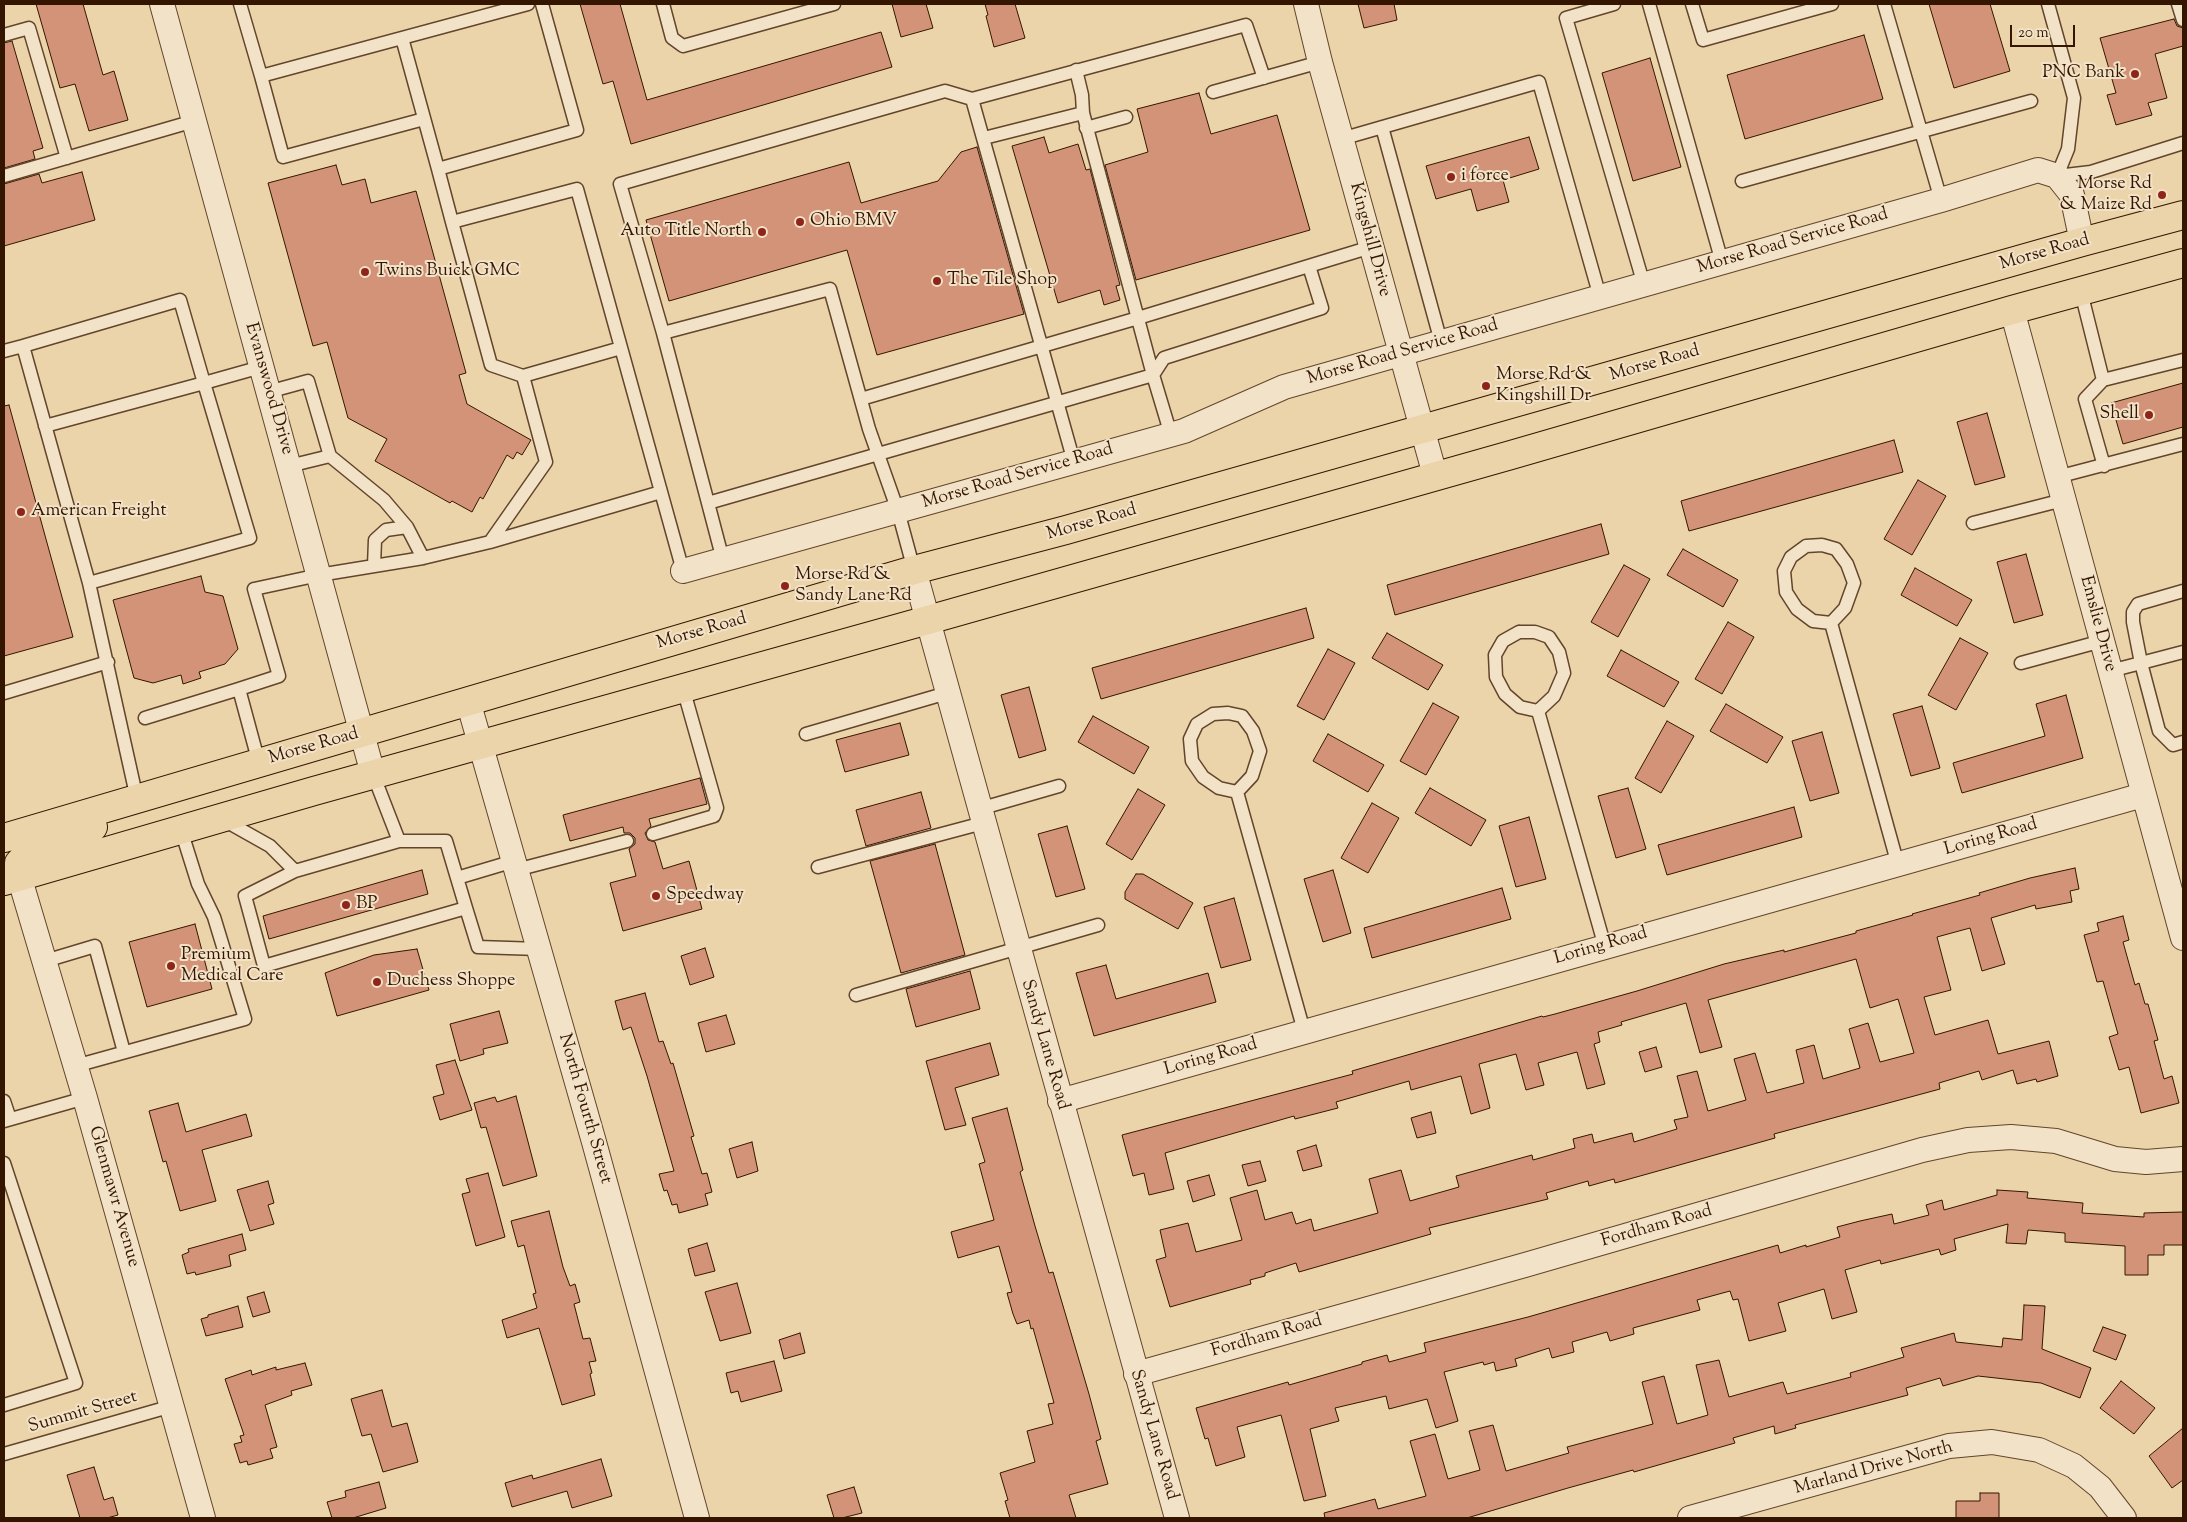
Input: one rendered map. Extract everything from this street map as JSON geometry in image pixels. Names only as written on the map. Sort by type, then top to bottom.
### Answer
[{"type":"main road","name":"Morse Road","points":[[4,838],[914,570],[1066,530],[2183,215]]},
{"type":"main road","points":[[12,879],[373,774],[481,746],[928,620],[2012,310],[2183,263]]},
{"type":"main road","points":[[12,879],[19,863],[28,855],[177,787]]},
{"type":"street","name":"Evanswood Drive","points":[[162,4],[373,774]]},
{"type":"street","name":"Kingshill Drive","points":[[1306,4],[1341,139],[1435,475]]},
{"type":"street","name":"Morse Road Service Road","points":[[683,571],[1184,431],[1284,387],[1941,200],[2038,170],[2057,176]]},
{"type":"street","points":[[2057,176],[2072,195],[2082,242]]},
{"type":"street","name":"Emslie Drive","points":[[2012,310],[2183,938]]},
{"type":"street","name":"Sandy Lane Road","points":[[914,570],[1177,1518]]},
{"type":"street","name":"North Fourth Street","points":[[468,701],[594,1142],[697,1518]]},
{"type":"street","name":"Loring Road","points":[[1060,1101],[2143,795]]},
{"type":"street","name":"Glenmawr Avenue","points":[[12,879],[45,961],[203,1518]]},
{"type":"street","name":"Fordham Road","points":[[1136,1374],[1525,1265],[1922,1150],[1968,1140],[2011,1137],[2056,1141],[2115,1158],[2146,1162],[2183,1159]]},
{"type":"street","name":"Marland Drive North","points":[[1690,1518],[1949,1446],[1992,1442],[2039,1450],[2074,1466],[2100,1487],[2124,1518]]},
{"type":"lane","points":[[240,4],[283,157],[424,119]]},
{"type":"lane","points":[[261,76],[528,4]]},
{"type":"lane","points":[[438,168],[577,130],[542,4]]},
{"type":"lane","points":[[663,4],[672,38],[683,46],[834,4]]},
{"type":"lane","points":[[1614,4],[1566,18],[1644,285]]},
{"type":"lane","points":[[1649,4],[1722,262]]},
{"type":"lane","points":[[1692,4],[1703,40],[1832,4]]},
{"type":"lane","points":[[1884,4],[1941,200]]},
{"type":"lane","points":[[2048,4],[2074,98],[2068,149],[2057,176],[2091,172],[2183,144]]},
{"type":"lane","points":[[2178,4],[2183,20]]},
{"type":"lane","points":[[723,560],[663,333],[620,184],[945,91],[972,98],[1246,25],[1264,78]]},
{"type":"lane","points":[[4,35],[29,28],[67,158]]},
{"type":"lane","points":[[402,38],[490,365],[523,376],[621,348]]},
{"type":"lane","points":[[1213,92],[1320,62]]},
{"type":"lane","points":[[1076,70],[1082,95],[1082,113],[1153,375],[1171,434]]},
{"type":"lane","points":[[1341,139],[1539,82],[1600,297]]},
{"type":"lane","points":[[972,98],[1074,462]]},
{"type":"lane","points":[[1742,181],[2031,101]]},
{"type":"lane","points":[[984,138],[1082,113]]},
{"type":"lane","points":[[1086,128],[1126,117]]},
{"type":"lane","points":[[4,176],[194,121]]},
{"type":"lane","points":[[1382,127],[1442,342]]},
{"type":"lane","points":[[452,222],[577,189],[683,571]]},
{"type":"lane","points":[[861,399],[1138,318],[1371,246]]},
{"type":"lane","points":[[708,503],[1153,375],[1164,358],[1322,308],[1310,266]]},
{"type":"lane","points":[[663,333],[830,289],[861,399],[898,511],[914,570]]},
{"type":"lane","points":[[2080,292],[2103,380]]},
{"type":"lane","points":[[4,351],[180,300],[250,538],[89,583]]},
{"type":"lane","points":[[23,346],[89,583],[137,799]]},
{"type":"lane","points":[[2104,466],[2085,399],[2103,380],[2183,360]]},
{"type":"lane","points":[[46,426],[261,367]]},
{"type":"lane","points":[[490,542],[546,462],[523,376]]},
{"type":"lane","points":[[268,392],[308,381],[330,456],[384,500],[407,527],[422,558]]},
{"type":"lane","points":[[1973,523],[2060,489],[2104,466],[2183,444]]},
{"type":"lane","points":[[289,466],[330,456]]},
{"type":"lane","points":[[145,718],[280,676],[254,589],[319,575],[422,558],[490,542],[661,492]]},
{"type":"lane","points":[[374,566],[374,540],[386,530],[407,527]]},
{"type":"lane","points":[[1822,545],[1836,549],[1847,564],[1854,584],[1846,608],[1831,624],[1813,621],[1796,609],[1786,592],[1784,571],[1791,557],[1806,546],[1822,545]]},
{"type":"lane","points":[[2183,591],[2138,604],[2133,612],[2133,622],[2141,663],[2159,731],[2173,745],[2183,742]]},
{"type":"lane","points":[[1831,624],[1898,865]]},
{"type":"lane","points":[[1519,632],[1535,632],[1549,637],[1559,652],[1564,673],[1554,696],[1538,711],[1520,707],[1505,694],[1496,677],[1495,655],[1503,641],[1519,632]]},
{"type":"lane","points":[[2021,663],[2102,641]]},
{"type":"lane","points":[[2110,671],[2183,652]]},
{"type":"lane","points":[[4,693],[108,662]]},
{"type":"lane","points":[[653,834],[714,816],[717,808],[683,688]]},
{"type":"lane","points":[[239,689],[259,763]]},
{"type":"lane","points":[[806,734],[947,693]]},
{"type":"lane","points":[[1538,711],[1604,947]]},
{"type":"lane","points":[[1228,713],[1242,716],[1253,732],[1260,751],[1252,776],[1237,792],[1219,788],[1211,783],[1203,777],[1192,760],[1190,739],[1197,724],[1213,714],[1228,713]]},
{"type":"lane","points":[[373,774],[399,841]]},
{"type":"lane","points":[[818,868],[981,816],[1059,786]]},
{"type":"lane","points":[[1237,792],[1304,1031]]},
{"type":"lane","points":[[220,818],[270,846],[295,871]]},
{"type":"lane","points":[[75,1066],[245,1019],[214,917],[198,884],[181,830]]},
{"type":"lane","points":[[466,908],[264,966],[245,896],[295,871],[399,841],[446,841],[478,947],[538,949]]},
{"type":"lane","points":[[457,878],[626,841]]},
{"type":"lane","points":[[856,995],[1098,925]]},
{"type":"lane","points":[[45,961],[95,946],[124,1052]]},
{"type":"lane","points":[[4,1101],[7,1120],[85,1098]]},
{"type":"lane","points":[[4,1163],[76,1384],[4,1405]]},
{"type":"lane","name":"Summit Street","points":[[4,1454],[172,1406]]},
{"type":"building","points":[[36,4],[83,4],[103,75],[114,71],[128,120],[89,131],[75,84],[60,88]]},
{"type":"building","points":[[580,4],[620,4],[647,100],[881,32],[892,67],[631,144],[613,81],[603,84]]},
{"type":"building","points":[[892,4],[926,4],[933,28],[901,37]]},
{"type":"building","points":[[985,4],[1015,4],[1025,38],[994,47]]},
{"type":"building","points":[[1358,4],[1394,4],[1397,20],[1364,28]]},
{"type":"building","points":[[1929,4],[1990,4],[2010,71],[1954,88]]},
{"type":"building","name":"PNC Bank","points":[[2174,19],[2177,26],[2183,28],[2183,46],[2155,54],[2167,98],[2148,103],[2152,115],[2116,125],[2107,95],[2116,93],[2100,38]]},
{"type":"building","points":[[1864,35],[1883,99],[1745,139],[1727,75]]},
{"type":"building","points":[[12,41],[43,148],[33,151],[35,159],[4,168],[4,43]]},
{"type":"building","points":[[1650,58],[1681,167],[1633,181],[1602,73]]},
{"type":"building","points":[[1199,93],[1211,134],[1277,115],[1310,230],[1136,280],[1105,165],[1148,152],[1137,109]]},
{"type":"building","points":[[1044,137],[1049,153],[1078,144],[1086,170],[1090,169],[1120,285],[1116,286],[1120,300],[1104,305],[1100,290],[1058,303],[1012,146]]},
{"type":"building","points":[[1529,137],[1539,169],[1503,180],[1509,202],[1477,211],[1471,189],[1436,199],[1426,166]]},
{"type":"building","points":[[977,147],[1024,314],[877,355],[847,250],[669,301],[646,220],[849,162],[861,203],[938,181],[961,152]]},
{"type":"building","name":"Twins Buick GMC","points":[[336,165],[342,185],[365,179],[371,203],[416,191],[466,373],[459,375],[467,404],[531,440],[522,455],[517,452],[513,459],[507,455],[483,499],[480,497],[472,512],[452,501],[450,503],[375,461],[387,439],[348,418],[327,342],[313,346],[268,183]]},
{"type":"building","points":[[82,172],[95,220],[4,246],[4,184],[39,174],[42,183]]},
{"type":"building","name":"Shell","points":[[2183,383],[2183,427],[2123,444],[2111,403]]},
{"type":"building","name":"American Freight","points":[[9,405],[73,637],[4,656],[4,406]]},
{"type":"building","points":[[1987,413],[2005,477],[1975,485],[1957,422]]},
{"type":"building","points":[[1894,440],[1903,472],[1689,531],[1681,501]]},
{"type":"building","points":[[1918,480],[1946,496],[1912,555],[1884,539]]},
{"type":"building","points":[[1601,524],[1609,554],[1395,615],[1387,585]]},
{"type":"building","points":[[1683,549],[1738,580],[1723,607],[1667,575]]},
{"type":"building","points":[[2026,554],[2043,615],[2014,623],[1997,562]]},
{"type":"building","points":[[1624,565],[1650,579],[1618,637],[1591,622]]},
{"type":"building","points":[[1915,568],[1972,600],[1957,626],[1901,595]]},
{"type":"building","points":[[201,576],[205,592],[223,596],[238,649],[225,664],[199,672],[201,678],[183,684],[181,675],[153,683],[134,678],[113,600]]},
{"type":"building","points":[[1306,608],[1314,638],[1101,699],[1092,668]]},
{"type":"building","points":[[1728,622],[1754,637],[1722,694],[1695,679]]},
{"type":"building","points":[[1387,633],[1443,665],[1428,690],[1372,658]]},
{"type":"building","points":[[1960,638],[1988,653],[1956,710],[1928,695]]},
{"type":"building","points":[[1328,649],[1355,663],[1324,720],[1297,706]]},
{"type":"building","points":[[1621,650],[1679,682],[1664,707],[1607,676]]},
{"type":"building","points":[[1029,687],[1046,750],[1019,758],[1001,695]]},
{"type":"building","points":[[2066,695],[2083,758],[1962,793],[1953,763],[2045,736],[2036,704]]},
{"type":"building","points":[[1433,703],[1459,717],[1426,775],[1400,761]]},
{"type":"building","points":[[1726,704],[1783,737],[1767,763],[1710,731]]},
{"type":"building","points":[[1922,706],[1940,768],[1911,776],[1893,714]]},
{"type":"building","points":[[1093,716],[1149,747],[1134,774],[1078,742]]},
{"type":"building","points":[[1667,721],[1694,736],[1661,793],[1635,778]]},
{"type":"building","points":[[900,723],[909,755],[845,772],[836,740]]},
{"type":"building","points":[[1822,732],[1839,793],[1810,801],[1792,741]]},
{"type":"building","points":[[1328,734],[1384,765],[1368,792],[1313,761]]},
{"type":"building","points":[[700,778],[707,804],[649,819],[651,826],[645,833],[648,840],[655,842],[663,869],[689,861],[702,909],[623,931],[610,883],[636,876],[629,849],[635,844],[635,838],[630,833],[624,833],[623,827],[570,841],[563,815]]},
{"type":"building","points":[[1430,788],[1486,820],[1471,846],[1415,813]]},
{"type":"building","points":[[1628,788],[1646,849],[1616,858],[1598,796]]},
{"type":"building","points":[[1138,789],[1165,805],[1132,860],[1106,844]]},
{"type":"building","points":[[921,792],[931,828],[866,846],[856,810]]},
{"type":"building","points":[[1372,803],[1399,818],[1368,873],[1341,858]]},
{"type":"building","points":[[1794,807],[1802,837],[1667,875],[1658,845]]},
{"type":"building","points":[[1529,817],[1546,879],[1516,887],[1499,826]]},
{"type":"building","points":[[1067,826],[1085,889],[1056,897],[1038,834]]},
{"type":"building","points":[[935,844],[965,955],[901,973],[870,861]]},
{"type":"building","points":[[2075,868],[2079,889],[2070,891],[2072,902],[2036,909],[2035,905],[1991,918],[2005,964],[1982,971],[1970,928],[1937,937],[1951,990],[1924,997],[1935,1035],[1988,1020],[1998,1054],[2049,1041],[2058,1076],[2037,1082],[2036,1079],[2017,1084],[2013,1070],[1982,1080],[1979,1071],[1939,1083],[1940,1089],[1774,1134],[1775,1138],[1615,1183],[1614,1179],[1589,1186],[1588,1181],[1546,1193],[1548,1199],[1429,1228],[1431,1234],[1299,1272],[1296,1263],[1250,1280],[1251,1284],[1170,1307],[1156,1260],[1166,1257],[1160,1230],[1188,1223],[1196,1252],[1242,1240],[1230,1198],[1257,1190],[1265,1220],[1292,1212],[1296,1224],[1311,1219],[1314,1231],[1378,1213],[1369,1179],[1401,1170],[1410,1201],[1459,1187],[1456,1176],[1532,1155],[1533,1160],[1575,1148],[1573,1139],[1592,1134],[1594,1143],[1632,1133],[1634,1142],[1677,1129],[1674,1120],[1688,1117],[1677,1076],[1697,1071],[1708,1111],[1746,1100],[1734,1059],[1755,1053],[1767,1093],[1804,1083],[1796,1050],[1814,1045],[1823,1079],[1860,1068],[1849,1029],[1868,1023],[1880,1062],[1914,1053],[1898,999],[1870,1008],[1856,959],[1708,1000],[1722,1047],[1700,1053],[1686,1003],[1621,1022],[1622,1025],[1598,1032],[1600,1042],[1594,1044],[1605,1084],[1587,1089],[1577,1052],[1538,1063],[1544,1085],[1526,1090],[1516,1054],[1479,1064],[1490,1108],[1471,1114],[1461,1076],[1411,1090],[1409,1081],[1336,1102],[1338,1108],[1295,1119],[1294,1116],[1165,1153],[1174,1189],[1149,1195],[1144,1173],[1133,1176],[1122,1135],[1353,1074],[1352,1071],[1542,1016],[1637,991],[1724,964],[1784,950],[1784,952],[1856,933],[1856,931],[1980,895],[1979,893],[2030,878]]},
{"type":"building","name":"BP","points":[[422,870],[428,894],[269,939],[263,916]]},
{"type":"building","points":[[1333,870],[1351,933],[1323,942],[1304,879]]},
{"type":"building","points":[[1136,874],[1143,874],[1193,903],[1178,929],[1125,899],[1125,892]]},
{"type":"building","points":[[1502,888],[1511,919],[1372,958],[1364,928]]},
{"type":"building","points":[[1234,898],[1251,960],[1221,968],[1204,907]]},
{"type":"building","points":[[2123,916],[2129,940],[2123,942],[2135,985],[2139,983],[2145,1004],[2148,1004],[2158,1040],[2154,1041],[2164,1079],[2172,1076],[2179,1103],[2141,1113],[2129,1067],[2119,1070],[2109,1037],[2118,1034],[2103,981],[2097,982],[2084,935],[2099,931],[2097,923]]},
{"type":"building","name":"Premium Medical Care","points":[[195,924],[212,989],[147,1007],[129,942]]},
{"type":"building","points":[[705,948],[714,977],[690,985],[681,956]]},
{"type":"building","name":"Duchess Shoppe","points":[[417,949],[429,990],[337,1016],[325,973],[374,955]]},
{"type":"building","points":[[1106,965],[1116,999],[1208,973],[1216,1002],[1094,1036],[1076,973]]},
{"type":"building","points":[[970,971],[980,1009],[916,1027],[906,989]]},
{"type":"building","points":[[645,993],[659,1042],[663,1041],[671,1064],[673,1063],[694,1136],[691,1137],[702,1174],[707,1173],[712,1192],[705,1194],[708,1205],[679,1213],[677,1204],[672,1205],[667,1190],[664,1191],[659,1174],[674,1171],[647,1076],[631,1027],[623,1030],[615,1001]]},
{"type":"building","points":[[499,1011],[508,1043],[483,1049],[484,1054],[460,1061],[450,1024]]},
{"type":"building","points":[[726,1015],[735,1044],[706,1052],[698,1023]]},
{"type":"building","points":[[990,1043],[999,1075],[955,1088],[966,1125],[945,1130],[926,1061]]},
{"type":"building","points":[[1656,1047],[1662,1067],[1645,1072],[1639,1052]]},
{"type":"building","points":[[455,1060],[472,1110],[440,1120],[433,1097],[444,1094],[436,1065]]},
{"type":"building","points":[[516,1096],[537,1176],[503,1186],[486,1127],[481,1128],[474,1103],[495,1097],[497,1102]]},
{"type":"building","points":[[178,1103],[186,1132],[246,1114],[252,1136],[202,1150],[216,1201],[180,1211],[166,1161],[163,1162],[149,1111]]},
{"type":"building","points":[[1007,1108],[1023,1170],[1020,1172],[1035,1226],[1049,1273],[1053,1272],[1101,1439],[1096,1441],[1108,1484],[1069,1495],[1076,1518],[1010,1518],[1005,1501],[1008,1500],[1000,1473],[1035,1462],[1027,1431],[1053,1424],[1048,1404],[1054,1403],[1033,1328],[1031,1329],[1029,1320],[1017,1324],[1013,1314],[1007,1293],[1012,1292],[999,1246],[958,1258],[951,1232],[994,1220],[979,1164],[985,1162],[972,1118]]},
{"type":"building","points":[[1431,1112],[1436,1133],[1417,1138],[1411,1118]]},
{"type":"building","points":[[752,1142],[758,1171],[737,1178],[729,1149]]},
{"type":"building","points":[[1316,1145],[1322,1166],[1303,1171],[1297,1151]]},
{"type":"building","points":[[1260,1161],[1266,1181],[1248,1186],[1242,1165]]},
{"type":"building","points":[[488,1173],[505,1237],[476,1246],[462,1194],[470,1192],[466,1179]]},
{"type":"building","points":[[1209,1175],[1215,1195],[1193,1202],[1187,1181]]},
{"type":"building","points":[[268,1181],[274,1203],[268,1205],[274,1224],[250,1231],[237,1190]]},
{"type":"building","points":[[1997,1190],[2028,1192],[2027,1198],[2083,1203],[2082,1213],[2144,1217],[2144,1213],[2183,1212],[2183,1245],[2164,1245],[2164,1255],[2148,1255],[2148,1275],[2125,1275],[2125,1246],[2065,1242],[2065,1233],[2028,1230],[2026,1244],[2006,1243],[2008,1224],[1954,1239],[1956,1250],[1941,1255],[1939,1249],[1881,1264],[1880,1260],[1845,1270],[1857,1312],[1832,1319],[1824,1289],[1778,1303],[1786,1331],[1749,1341],[1738,1299],[1733,1300],[1730,1291],[1697,1300],[1700,1310],[1633,1328],[1634,1334],[1610,1341],[1607,1332],[1572,1342],[1574,1352],[1552,1358],[1549,1348],[1515,1359],[1517,1366],[1496,1371],[1494,1362],[1484,1365],[1483,1362],[1444,1372],[1458,1421],[1436,1428],[1427,1399],[1389,1409],[1386,1396],[1335,1408],[1339,1421],[1310,1429],[1326,1496],[1304,1501],[1281,1415],[1237,1427],[1245,1457],[1216,1466],[1208,1438],[1205,1439],[1196,1408],[1288,1382],[1289,1385],[1387,1355],[1389,1362],[1426,1352],[1424,1343],[1528,1317],[1778,1245],[1780,1253],[1806,1245],[1806,1247],[1840,1237],[1837,1227],[1860,1221],[1892,1214],[1894,1224],[1929,1215],[1926,1205],[1942,1200],[1944,1210],[1997,1195]]},
{"type":"building","points":[[549,1211],[563,1267],[570,1286],[575,1284],[580,1302],[574,1304],[583,1339],[590,1338],[596,1361],[589,1362],[595,1395],[562,1405],[539,1328],[507,1338],[502,1320],[537,1308],[533,1294],[536,1293],[524,1245],[518,1247],[511,1221]]},
{"type":"building","points":[[242,1234],[246,1250],[229,1255],[231,1266],[196,1275],[195,1272],[187,1274],[182,1255],[189,1252],[188,1249]]},
{"type":"building","points":[[707,1243],[715,1271],[695,1276],[688,1249]]},
{"type":"building","points":[[737,1283],[751,1333],[720,1341],[705,1292]]},
{"type":"building","points":[[264,1292],[270,1312],[253,1317],[247,1297]]},
{"type":"building","points":[[2024,1305],[2045,1306],[2042,1349],[2091,1368],[2080,1398],[2041,1383],[1978,1376],[1943,1386],[1940,1378],[1906,1388],[1908,1395],[1795,1425],[1796,1428],[1775,1434],[1774,1426],[1733,1438],[1735,1443],[1634,1472],[1633,1470],[1568,1488],[1467,1518],[1325,1518],[1324,1513],[1375,1499],[1378,1509],[1426,1496],[1410,1441],[1435,1434],[1448,1479],[1480,1470],[1469,1431],[1493,1425],[1506,1471],[1569,1453],[1567,1447],[1653,1424],[1642,1382],[1664,1376],[1677,1424],[1708,1415],[1696,1365],[1719,1360],[1729,1397],[1783,1382],[1787,1394],[1851,1377],[1850,1373],[1904,1357],[1901,1348],[1954,1333],[1956,1342],[2002,1347],[2003,1338],[2022,1340]]},
{"type":"building","points":[[238,1306],[243,1327],[206,1336],[201,1319]]},
{"type":"building","points":[[2103,1327],[2126,1335],[2116,1360],[2093,1351]]},
{"type":"building","points":[[800,1333],[805,1353],[784,1359],[779,1340]]},
{"type":"building","points":[[774,1361],[782,1391],[741,1402],[738,1391],[731,1393],[726,1373]]},
{"type":"building","points":[[305,1363],[312,1385],[291,1391],[292,1395],[265,1405],[277,1447],[270,1449],[273,1458],[248,1465],[247,1461],[240,1463],[234,1444],[242,1442],[240,1436],[244,1435],[225,1379],[251,1370],[252,1375],[276,1367],[276,1370]]},
{"type":"building","points":[[2121,1381],[2155,1408],[2134,1434],[2100,1408]]},
{"type":"building","points":[[382,1390],[392,1427],[407,1423],[418,1462],[383,1472],[371,1434],[362,1436],[351,1399]]},
{"type":"building","points":[[2183,1428],[2183,1480],[2172,1488],[2149,1456]]},
{"type":"building","points":[[601,1459],[612,1496],[572,1508],[567,1491],[512,1507],[505,1483],[532,1475],[533,1479]]},
{"type":"building","points":[[94,1467],[104,1500],[113,1497],[118,1515],[107,1518],[80,1518],[67,1475]]},
{"type":"building","points":[[379,1482],[386,1508],[353,1518],[332,1518],[327,1502],[346,1497],[345,1491]]},
{"type":"building","points":[[854,1487],[862,1513],[834,1518],[827,1495]]},
{"type":"building","points":[[1980,1493],[1999,1493],[1999,1518],[1956,1518],[1956,1501],[1980,1501]]},
{"type":"place","name":"PNC Bank","points":[[2135,74]]},
{"type":"place","name":"i force","points":[[1451,177]]},
{"type":"place","name":"Morse Rd & Maize Rd","points":[[2162,195]]},
{"type":"place","name":"Ohio BMV","points":[[800,222]]},
{"type":"place","name":"Auto Title North","points":[[762,232]]},
{"type":"place","name":"Twins Buick GMC","points":[[365,272]]},
{"type":"place","name":"The Tile Shop","points":[[937,281]]},
{"type":"place","name":"Morse Rd & Kingshill Dr","points":[[1486,386]]},
{"type":"place","name":"Shell","points":[[2149,415]]},
{"type":"place","name":"American Freight","points":[[21,512]]},
{"type":"place","name":"Morse Rd & Sandy Lane Rd","points":[[785,586]]},
{"type":"place","name":"Speedway","points":[[656,896]]},
{"type":"place","name":"BP","points":[[346,905]]},
{"type":"place","name":"Premium Medical Care","points":[[171,966]]},
{"type":"place","name":"Duchess Shoppe","points":[[377,982]]}]
